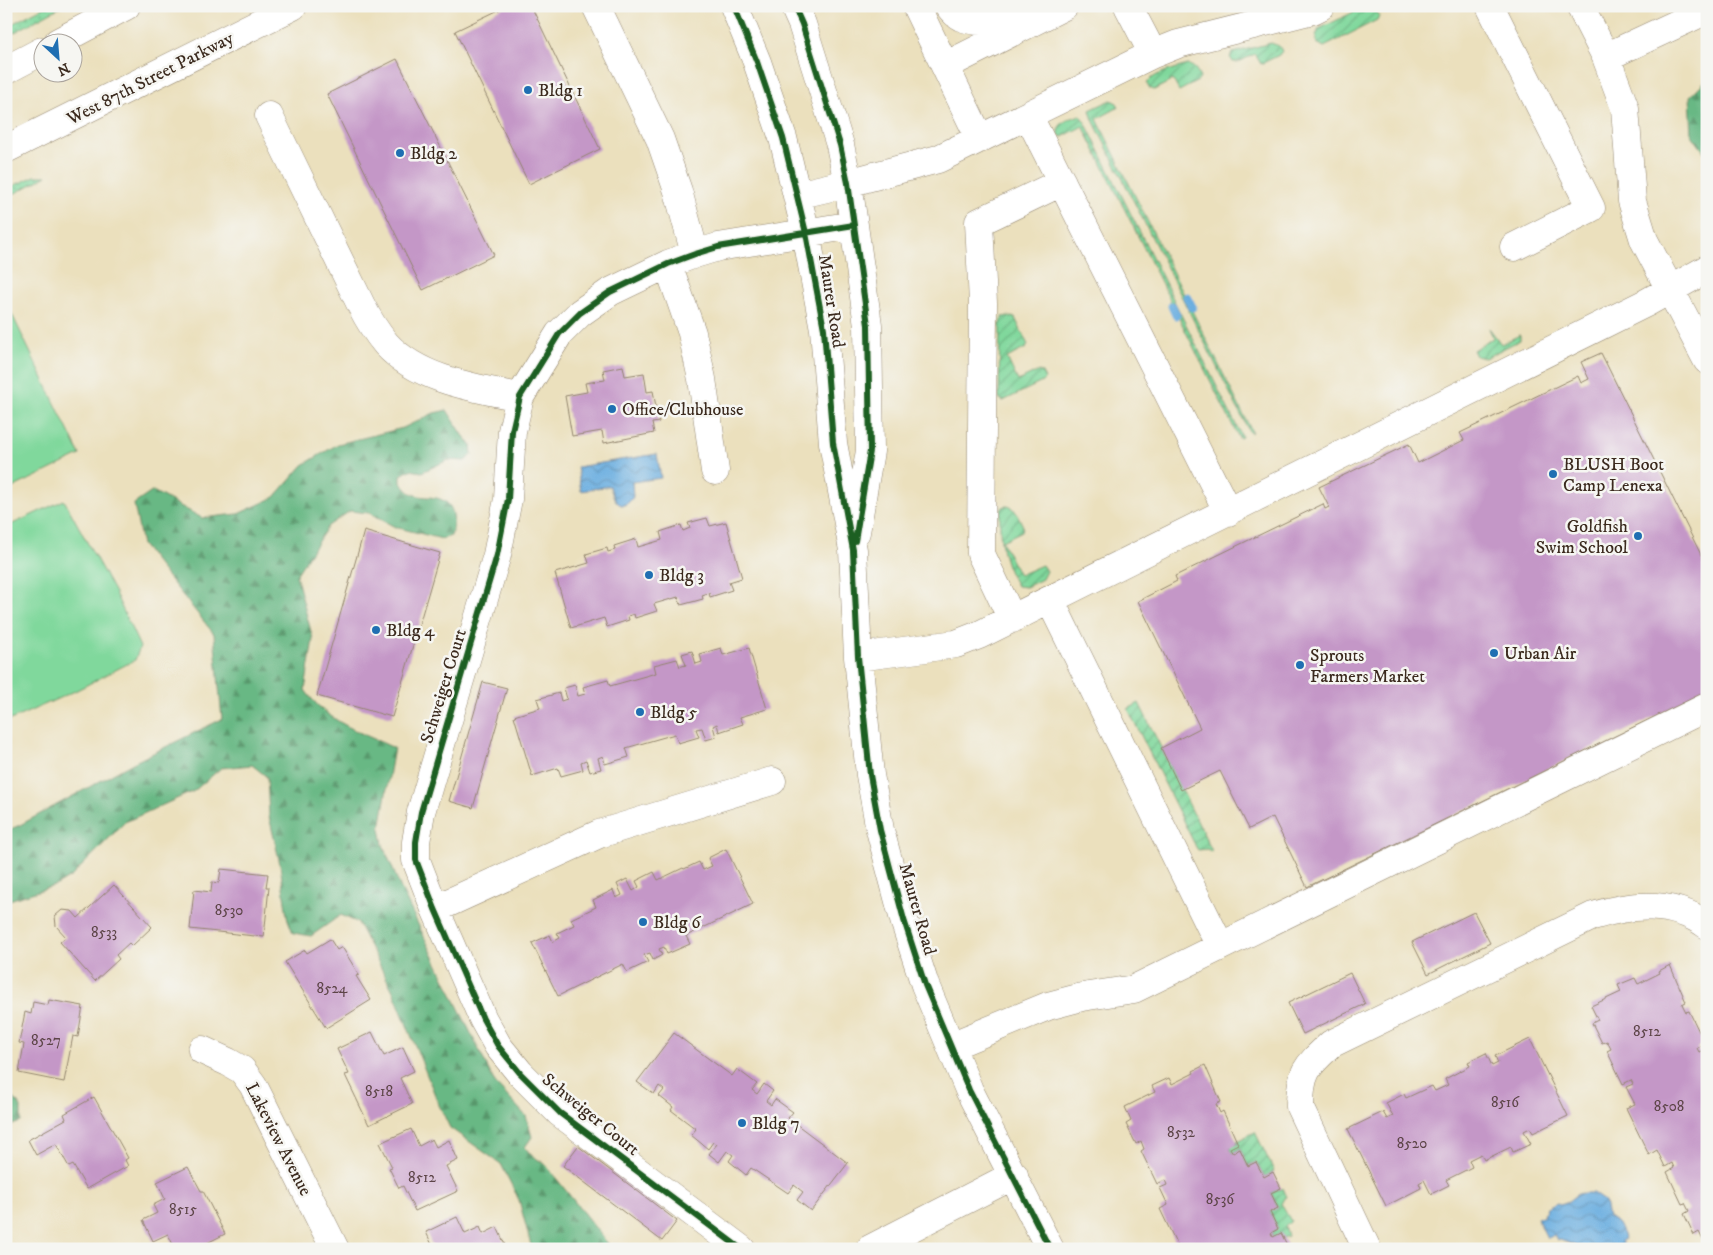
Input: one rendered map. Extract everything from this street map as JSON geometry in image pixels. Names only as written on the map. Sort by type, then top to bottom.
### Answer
[{"type":"street","points":[[77,32],[126,6]]},
{"type":"street","name":"West 87th Street Parkway","points":[[6,149],[293,6]]},
{"type":"street","points":[[596,6],[660,139],[678,191],[694,254]]},
{"type":"street","name":"Maurer Road","points":[[734,6],[757,62],[783,138],[806,233],[824,329],[833,443],[853,550],[858,657],[870,774],[880,830],[904,920],[925,985],[969,1090],[1014,1175],[1050,1249]]},
{"type":"street","name":"Maurer Road","points":[[794,6],[802,24],[840,144],[848,183],[868,325],[870,451],[853,550]]},
{"type":"street","points":[[916,6],[980,140]]},
{"type":"street","points":[[949,6],[960,17],[978,20],[994,20],[1010,15],[1023,6]]},
{"type":"street","points":[[945,66],[1064,6]]},
{"type":"street","points":[[1128,6],[1147,43]]},
{"type":"street","points":[[797,195],[938,159],[1028,116],[1147,43],[1178,44],[1306,12],[1321,6]]},
{"type":"street","points":[[1490,6],[1590,208]]},
{"type":"street","points":[[1580,6],[1606,57],[1625,108],[1632,201],[1644,240],[1707,360]]},
{"type":"street","points":[[1606,57],[1707,10]]},
{"type":"street","points":[[6,70],[32,56]]},
{"type":"street","points":[[269,116],[361,305],[372,326],[386,344],[403,359],[450,381],[520,397]]},
{"type":"street","points":[[1028,116],[1228,512]]},
{"type":"street","points":[[1012,619],[981,554],[983,303],[979,222],[1062,182]]},
{"type":"street","points":[[1514,247],[1590,208],[1632,201]]},
{"type":"street","name":"Schweiger Court","points":[[741,1249],[560,1113],[520,1073],[498,1046],[483,1019],[435,909],[416,860],[416,842],[421,812],[497,555],[508,499],[512,431],[520,397],[559,334],[580,313],[610,292],[668,264],[694,254],[718,247],[854,225]]},
{"type":"street","points":[[668,264],[692,333],[702,379],[715,471]]},
{"type":"street","points":[[858,657],[956,644],[979,635],[1604,324],[1707,269]]},
{"type":"street","points":[[1050,600],[1220,946]]},
{"type":"street","points":[[951,1046],[1048,1006],[1082,997],[1134,989],[1707,707]]},
{"type":"street","points":[[435,909],[599,834],[772,781]]},
{"type":"street","points":[[1367,1249],[1300,1107],[1300,1089],[1304,1074],[1315,1059],[1331,1044],[1593,916],[1616,909],[1641,906],[1671,909],[1698,919],[1707,925]]},
{"type":"street","name":"Lakeview Avenue","points":[[202,1050],[242,1070],[253,1085],[335,1249]]},
{"type":"street","points":[[870,1249],[1014,1175]]},
{"type":"green space","points":[[46,6],[62,6],[6,37],[6,27]]},
{"type":"green space","points":[[1372,6],[1379,16],[1377,20],[1324,47],[1317,43],[1316,36],[1319,29],[1364,7]]},
{"type":"green space","points":[[1271,43],[1279,46],[1282,51],[1279,55],[1261,64],[1255,54],[1238,62],[1233,62],[1230,57],[1233,53]]},
{"type":"green space","points":[[1188,65],[1197,72],[1200,78],[1198,81],[1179,91],[1173,80],[1154,90],[1149,88],[1147,84],[1154,77]]},
{"type":"green space","points":[[1707,79],[1707,156],[1692,135],[1690,96]]},
{"type":"green space","points":[[1111,100],[1117,103],[1119,107],[1097,119],[1252,432],[1250,433],[1093,120],[1090,110]]},
{"type":"green space","points":[[1080,115],[1242,437],[1239,438],[1083,126],[1062,137],[1058,134],[1062,124]]},
{"type":"green space","points":[[35,176],[47,176],[6,198],[6,189]]},
{"type":"green space","points":[[6,302],[80,455],[6,491]]},
{"type":"green space","points":[[1003,317],[1015,318],[1028,345],[1007,358],[1018,381],[1039,371],[1045,379],[1003,401],[999,398],[1000,324]]},
{"type":"green space","points":[[1489,328],[1501,344],[1520,335],[1520,340],[1485,358],[1476,356],[1473,350],[1493,338]]},
{"type":"green space","points":[[447,410],[471,445],[472,455],[465,461],[448,460],[422,472],[410,470],[401,475],[401,483],[412,493],[440,499],[449,505],[453,514],[451,536],[442,539],[395,527],[369,513],[350,511],[328,526],[296,575],[313,639],[305,690],[323,710],[334,718],[394,748],[380,828],[383,845],[401,889],[495,1083],[526,1116],[532,1137],[525,1147],[531,1155],[545,1164],[612,1249],[532,1249],[519,1200],[501,1164],[450,1128],[394,993],[358,923],[341,915],[311,936],[293,933],[287,917],[280,864],[269,816],[267,777],[252,765],[221,768],[194,791],[125,822],[72,876],[57,885],[6,901],[6,831],[133,763],[222,719],[214,634],[142,545],[134,504],[153,491],[202,518],[238,514],[275,497],[303,465],[338,444],[403,428],[434,413]]},
{"type":"green space","points":[[64,500],[115,593],[140,647],[135,660],[75,691],[6,722],[6,527]]},
{"type":"green space","points":[[1004,506],[1011,507],[1014,510],[1023,526],[1022,531],[1002,541],[1019,575],[1042,565],[1046,571],[1042,579],[1026,587],[1017,586],[1004,556],[1001,541],[1000,520]]},
{"type":"green space","points":[[1139,703],[1212,851],[1210,852],[1208,849],[1198,850],[1196,847],[1128,709]]},
{"type":"green space","points":[[6,1088],[21,1107],[21,1122],[6,1127]]},
{"type":"green space","points":[[1255,1132],[1274,1171],[1264,1177],[1256,1162],[1248,1166],[1240,1149],[1233,1153],[1230,1148],[1238,1144],[1237,1141]]},
{"type":"green space","points":[[1283,1188],[1287,1197],[1284,1198],[1281,1204],[1291,1221],[1285,1227],[1288,1236],[1283,1238],[1273,1237],[1271,1233],[1278,1229],[1270,1212],[1278,1207],[1271,1193]]},
{"type":"water","points":[[657,454],[661,478],[632,482],[633,497],[625,505],[621,505],[615,500],[610,486],[581,491],[577,467]]},
{"type":"water","points":[[1593,1193],[1605,1202],[1608,1217],[1618,1224],[1625,1239],[1621,1241],[1625,1249],[1585,1249],[1560,1240],[1557,1241],[1554,1235],[1547,1238],[1537,1218],[1544,1215],[1545,1209],[1557,1203],[1565,1204],[1578,1194]]},
{"type":"building","name":"Bldg 1","points":[[507,6],[531,6],[600,149],[529,184],[455,31]]},
{"type":"building","name":"Bldg 2","points":[[397,59],[494,255],[423,290],[327,94]]},
{"type":"building","points":[[1601,353],[1707,567],[1707,691],[1307,887],[1273,817],[1249,829],[1220,771],[1181,790],[1161,748],[1200,728],[1138,601],[1177,581],[1175,576],[1323,504],[1325,509],[1329,507],[1319,487],[1409,444],[1418,463],[1464,440],[1460,433],[1578,376],[1581,383],[1589,379],[1581,362]]},
{"type":"building","name":"Office/Clubhouse","points":[[623,366],[625,376],[644,373],[647,392],[653,391],[659,422],[652,423],[654,433],[604,443],[602,431],[572,436],[565,396],[587,392],[585,383],[605,380],[603,370]]},
{"type":"building","name":"Bldg 3","points":[[707,518],[710,526],[726,522],[742,578],[729,582],[732,590],[710,597],[709,593],[705,594],[702,595],[703,599],[681,605],[678,597],[654,604],[657,611],[635,618],[634,614],[628,616],[629,620],[607,627],[604,618],[571,628],[555,573],[589,563],[586,554],[607,548],[608,552],[615,550],[614,546],[636,539],[638,547],[662,540],[660,532],[681,525],[683,531],[690,528],[688,523]]},
{"type":"building","name":"Bldg 4","points":[[364,531],[440,553],[392,717],[317,696]]},
{"type":"building","name":"Bldg 5","points":[[721,648],[723,655],[749,648],[767,709],[740,717],[743,724],[719,732],[717,724],[713,726],[716,737],[706,740],[702,728],[696,729],[699,737],[678,743],[675,734],[626,748],[629,757],[605,764],[603,756],[598,758],[601,769],[590,772],[586,760],[581,762],[583,770],[561,776],[558,768],[532,776],[514,716],[540,708],[537,699],[559,693],[561,701],[567,699],[564,688],[575,685],[578,696],[585,694],[583,687],[608,680],[610,686],[656,673],[654,665],[677,659],[680,667],[686,665],[682,654],[692,651],[696,664],[702,662],[700,654]]},
{"type":"building","points":[[483,682],[507,688],[473,808],[449,801]]},
{"type":"building","name":"Bldg 6","points":[[726,849],[753,904],[686,936],[690,944],[667,954],[664,947],[659,949],[662,955],[653,960],[650,953],[644,955],[648,962],[627,972],[623,964],[558,996],[532,943],[550,935],[553,942],[560,938],[557,933],[574,925],[571,919],[596,907],[593,900],[613,890],[616,898],[622,895],[617,884],[627,879],[633,891],[639,887],[636,881],[654,872],[658,880],[699,862],[703,870],[712,866],[708,858]]},
{"type":"building","points":[[221,869],[268,874],[266,887],[269,887],[264,937],[190,929],[194,890],[211,892],[212,882],[219,883]]},
{"type":"building","points":[[114,885],[152,927],[132,946],[129,943],[116,955],[119,959],[95,981],[60,942],[66,937],[56,926],[55,916],[62,910],[72,911],[78,918]]},
{"type":"building","points":[[1474,912],[1490,943],[1428,974],[1412,942]]},
{"type":"building","points":[[330,939],[337,950],[342,947],[359,975],[356,976],[371,1000],[326,1028],[285,962],[305,950],[307,953]]},
{"type":"building","points":[[1670,965],[1686,1002],[1682,1004],[1686,1012],[1689,1011],[1705,1044],[1697,1048],[1699,1052],[1707,1050],[1707,1248],[1699,1232],[1694,1235],[1684,1214],[1689,1211],[1685,1203],[1682,1204],[1667,1172],[1674,1168],[1672,1163],[1665,1167],[1657,1150],[1649,1155],[1626,1108],[1635,1104],[1626,1087],[1633,1084],[1631,1080],[1623,1084],[1607,1051],[1611,1049],[1607,1041],[1602,1043],[1592,1023],[1598,1020],[1591,1006],[1621,992],[1618,985],[1635,978],[1638,984],[1660,973],[1659,971]]},
{"type":"building","points":[[1350,973],[1365,1004],[1303,1034],[1288,1003]]},
{"type":"building","points":[[49,1000],[83,1006],[78,1037],[73,1036],[64,1082],[19,1073],[24,1044],[19,1043],[25,1012],[31,1014],[33,1002],[48,1005]]},
{"type":"building","points":[[372,1032],[384,1056],[403,1047],[414,1071],[400,1078],[412,1104],[369,1125],[345,1075],[349,1074],[337,1049]]},
{"type":"building","name":"Bldg 7","points":[[674,1033],[732,1076],[737,1069],[757,1084],[752,1090],[757,1094],[764,1084],[773,1091],[766,1101],[771,1105],[775,1099],[793,1112],[788,1118],[848,1163],[811,1211],[797,1200],[803,1192],[794,1185],[788,1193],[751,1168],[746,1175],[729,1161],[733,1155],[727,1151],[719,1162],[709,1154],[717,1144],[713,1142],[708,1149],[691,1135],[696,1129],[671,1110],[673,1107],[659,1096],[664,1090],[659,1086],[654,1094],[637,1082]]},
{"type":"building","points":[[1530,1039],[1568,1116],[1533,1133],[1530,1128],[1524,1131],[1531,1144],[1513,1152],[1511,1147],[1484,1160],[1481,1154],[1469,1160],[1472,1167],[1446,1180],[1449,1185],[1431,1194],[1424,1180],[1419,1183],[1421,1188],[1386,1206],[1348,1129],[1383,1112],[1387,1119],[1393,1116],[1386,1103],[1404,1094],[1406,1098],[1432,1086],[1435,1091],[1448,1085],[1445,1079],[1470,1066],[1468,1062],[1486,1053],[1492,1066],[1498,1063],[1495,1056]]},
{"type":"building","points":[[1205,1065],[1221,1102],[1216,1104],[1220,1113],[1223,1111],[1238,1144],[1230,1148],[1233,1153],[1240,1149],[1248,1166],[1256,1162],[1264,1177],[1273,1172],[1281,1188],[1271,1193],[1278,1208],[1270,1212],[1278,1229],[1271,1233],[1273,1237],[1281,1233],[1289,1249],[1179,1249],[1160,1209],[1168,1205],[1160,1188],[1167,1185],[1165,1180],[1157,1184],[1141,1151],[1144,1149],[1141,1141],[1136,1144],[1126,1124],[1131,1121],[1125,1107],[1155,1092],[1152,1086],[1169,1078],[1172,1084]]},
{"type":"building","points":[[94,1097],[128,1158],[125,1160],[128,1166],[87,1189],[73,1165],[69,1167],[56,1144],[36,1155],[28,1140],[66,1119],[64,1114]]},
{"type":"building","points":[[411,1129],[419,1146],[432,1139],[436,1147],[449,1140],[458,1160],[446,1166],[458,1191],[415,1211],[403,1186],[399,1188],[389,1168],[392,1167],[380,1143]]},
{"type":"building","points":[[578,1146],[677,1221],[662,1241],[563,1166]]},
{"type":"building","points":[[188,1167],[201,1191],[203,1191],[225,1234],[195,1249],[175,1249],[168,1234],[153,1241],[143,1220],[157,1213],[153,1205],[165,1199],[157,1182]]},
{"type":"building","points":[[457,1217],[465,1234],[480,1227],[483,1234],[497,1227],[506,1247],[504,1249],[434,1249],[426,1232]]},
{"type":"waterway","points":[[1187,297],[1192,307]]},
{"type":"waterway","points":[[1172,306],[1176,315]]},
{"type":"cycle path","points":[[734,6],[757,62],[783,138],[806,233],[824,329],[833,443],[853,550],[858,657],[870,775],[880,830],[904,920],[925,985],[969,1090],[1050,1249]]},
{"type":"cycle path","points":[[794,6],[802,24],[840,145],[848,183],[868,325],[870,451],[855,541]]},
{"type":"cycle path","points":[[741,1249],[560,1113],[520,1073],[498,1046],[483,1019],[435,909],[416,860],[416,842],[421,812],[497,555],[508,499],[512,431],[520,397],[559,334],[580,313],[610,292],[668,264],[695,254],[718,247],[854,225]]},
{"type":"place","name":"Bldg 1","points":[[528,90]]},
{"type":"place","name":"Bldg 2","points":[[400,153]]},
{"type":"place","name":"Office/Clubhouse","points":[[612,409]]},
{"type":"place","name":"BLUSH Boot Camp Lenexa","points":[[1553,474]]},
{"type":"place","name":"Goldfish Swim School","points":[[1638,536]]},
{"type":"place","name":"Bldg 3","points":[[649,575]]},
{"type":"place","name":"Bldg 4","points":[[376,630]]},
{"type":"place","name":"Urban Air","points":[[1494,653]]},
{"type":"place","name":"Sprouts Farmers Market","points":[[1300,665]]},
{"type":"place","name":"Bldg 5","points":[[640,712]]},
{"type":"place","name":"Bldg 6","points":[[643,922]]},
{"type":"place","name":"Bldg 7","points":[[742,1123]]}]
